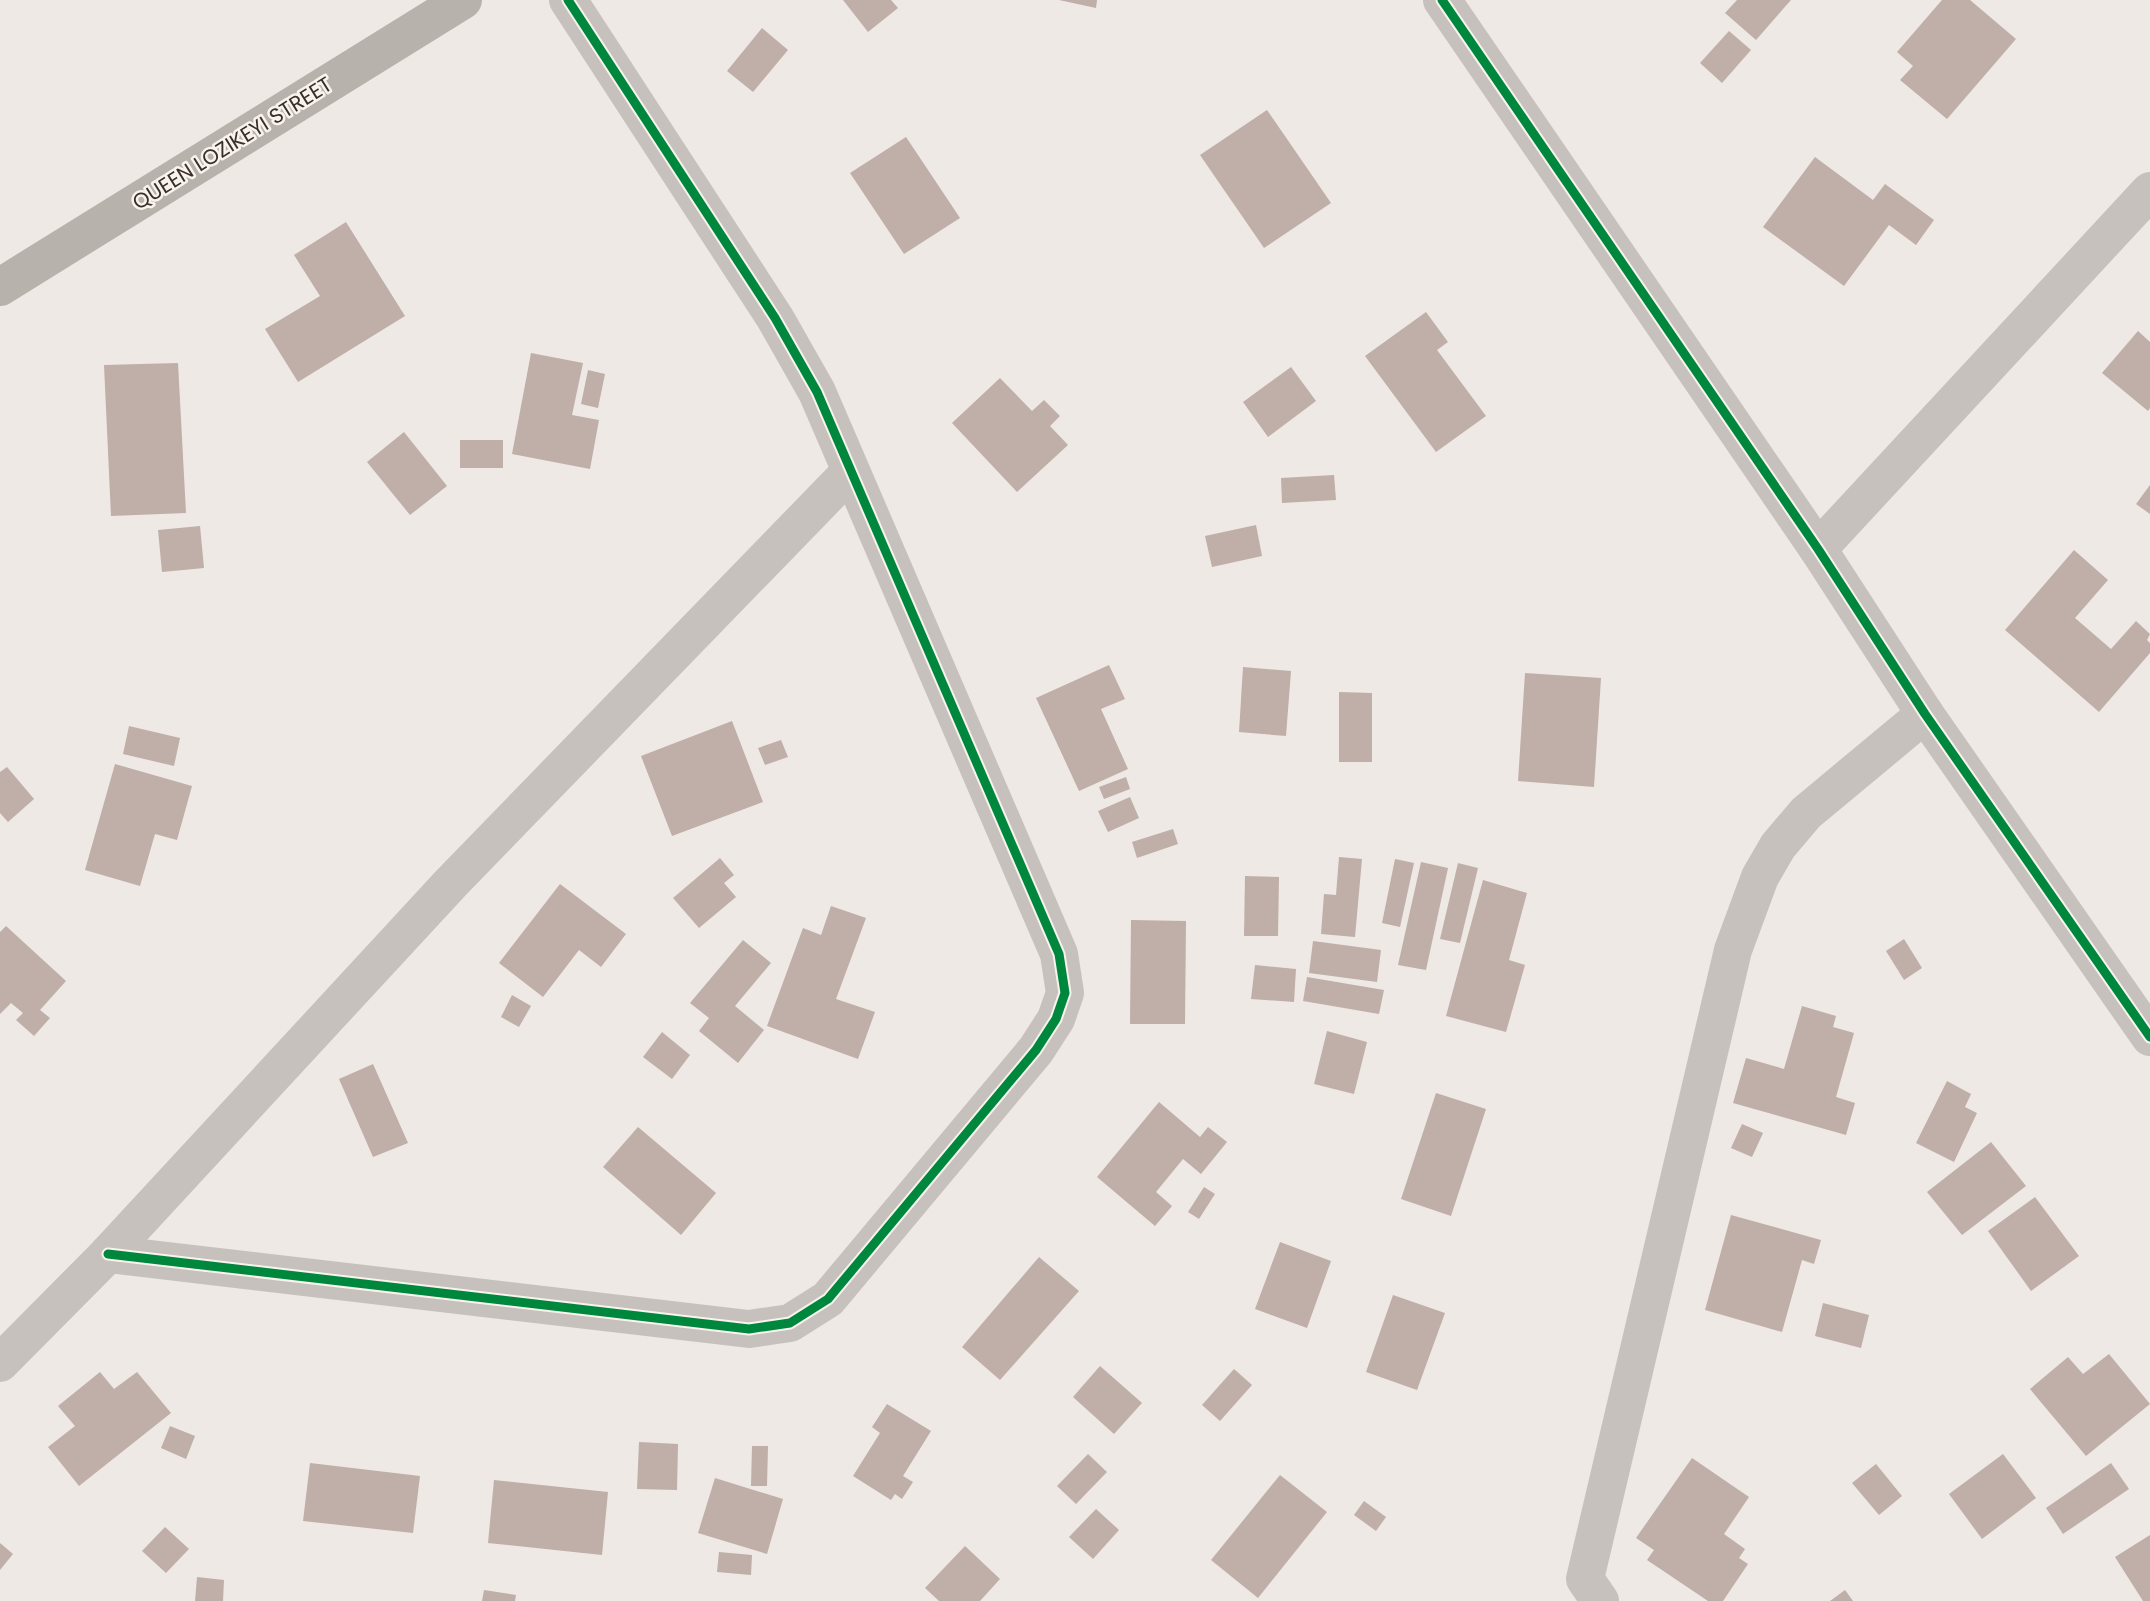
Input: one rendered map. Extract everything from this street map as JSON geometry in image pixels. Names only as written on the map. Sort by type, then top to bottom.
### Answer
[{"type":"main road","name":"QUEEN LOZIKEYI STREET","points":[[0,287],[463,0]]},
{"type":"street","points":[[108,1254],[749,1329],[790,1323],[828,1298],[1036,1050],[1056,1019],[1065,993],[1059,954],[817,392],[775,318],[568,0]]},
{"type":"street","points":[[1442,0],[1818,549],[1925,714],[2150,1037]]},
{"type":"street","points":[[1818,549],[2150,191]]},
{"type":"street","points":[[0,1363],[108,1254],[461,873],[850,472]]},
{"type":"street","points":[[1583,1594],[1733,950],[1760,877],[1778,846],[1806,813],[1925,714]]},
{"type":"building","points":[[843,0],[891,0],[898,8],[868,32]]},
{"type":"building","points":[[1059,0],[1097,0],[1096,8]]},
{"type":"building","points":[[1737,0],[1791,0],[1756,40],[1725,13]]},
{"type":"building","points":[[1942,0],[1970,0],[2016,39],[1947,119],[1900,80],[1913,66],[1897,52]]},
{"type":"building","points":[[762,28],[788,50],[753,92],[727,71]]},
{"type":"building","points":[[1729,31],[1751,50],[1722,83],[1700,63]]},
{"type":"building","points":[[1267,110],[1331,203],[1264,248],[1200,155]]},
{"type":"building","points":[[906,137],[960,218],[904,254],[850,173]]},
{"type":"building","points":[[1815,157],[1873,200],[1885,184],[1934,220],[1916,245],[1889,225],[1844,286],[1763,227]]},
{"type":"building","points":[[346,222],[405,316],[298,382],[265,329],[320,296],[294,255]]},
{"type":"building","points":[[1426,312],[1448,342],[1437,350],[1486,416],[1436,452],[1365,356]]},
{"type":"building","points":[[2138,331],[2150,342],[2148,411],[2102,373]]},
{"type":"building","points":[[531,353],[583,363],[572,415],[599,420],[590,469],[512,454]]},
{"type":"building","points":[[178,363],[186,513],[111,516],[104,365]]},
{"type":"building","points":[[1291,367],[1316,401],[1268,437],[1243,402]]},
{"type":"building","points":[[588,370],[605,374],[598,408],[581,404]]},
{"type":"building","points":[[1000,378],[1032,411],[1044,400],[1060,416],[1050,426],[1068,445],[1017,492],[952,423]]},
{"type":"building","points":[[404,432],[447,486],[410,515],[367,462]]},
{"type":"building","points":[[460,440],[503,440],[503,468],[460,468]]},
{"type":"building","points":[[1334,475],[1336,500],[1282,503],[1281,478]]},
{"type":"building","points":[[2150,485],[2150,514],[2136,504]]},
{"type":"building","points":[[1256,525],[1262,556],[1212,567],[1205,536]]},
{"type":"building","points":[[200,526],[204,568],[162,572],[158,530]]},
{"type":"building","points":[[2074,550],[2108,580],[2075,618],[2111,649],[2136,621],[2150,634],[2147,640],[2150,643],[2150,653],[2099,712],[2005,630]]},
{"type":"building","points":[[1109,665],[1125,699],[1101,709],[1128,769],[1079,791],[1036,698]]},
{"type":"building","points":[[1243,667],[1291,671],[1286,736],[1239,732]]},
{"type":"building","points":[[1525,673],[1601,678],[1594,787],[1518,781]]},
{"type":"building","points":[[1339,692],[1372,693],[1372,762],[1339,762]]},
{"type":"building","points":[[732,721],[763,802],[672,836],[641,756]]},
{"type":"building","points":[[129,726],[180,738],[174,766],[123,754]]},
{"type":"building","points":[[781,740],[788,757],[765,765],[758,748]]},
{"type":"building","points":[[115,764],[192,786],[177,840],[155,834],[140,886],[85,870]]},
{"type":"building","points":[[7,767],[34,799],[8,822],[0,813],[0,772]]},
{"type":"building","points":[[1126,777],[1130,789],[1104,799],[1099,787]]},
{"type":"building","points":[[1130,797],[1139,818],[1108,832],[1098,811]]},
{"type":"building","points":[[1173,829],[1178,844],[1137,858],[1132,842]]},
{"type":"building","points":[[1339,857],[1362,859],[1355,937],[1321,934],[1324,894],[1336,895]]},
{"type":"building","points":[[720,858],[734,875],[724,883],[736,897],[699,928],[673,898]]},
{"type":"building","points":[[1395,859],[1414,863],[1400,927],[1382,923]]},
{"type":"building","points":[[1421,862],[1448,868],[1426,970],[1398,965]]},
{"type":"building","points":[[1458,863],[1478,868],[1460,943],[1440,939]]},
{"type":"building","points":[[1245,876],[1279,877],[1278,936],[1244,936]]},
{"type":"building","points":[[1483,880],[1527,893],[1509,960],[1525,965],[1506,1032],[1446,1016]]},
{"type":"building","points":[[560,884],[626,934],[601,967],[579,950],[543,997],[499,963]]},
{"type":"building","points":[[831,906],[866,918],[836,999],[875,1012],[858,1059],[767,1026],[803,928],[821,935]]},
{"type":"building","points":[[1131,920],[1186,921],[1185,1024],[1130,1024]]},
{"type":"building","points":[[6,926],[66,981],[40,1010],[50,1018],[34,1036],[16,1020],[23,1013],[11,1003],[0,1014],[0,932]]},
{"type":"building","points":[[1904,939],[1922,968],[1904,980],[1886,951]]},
{"type":"building","points":[[743,940],[771,963],[735,1006],[764,1030],[738,1063],[699,1031],[709,1018],[690,1003]]},
{"type":"building","points":[[1313,941],[1381,950],[1377,982],[1309,973]]},
{"type":"building","points":[[1255,965],[1296,969],[1294,1002],[1251,999]]},
{"type":"building","points":[[1307,977],[1384,990],[1379,1014],[1303,1001]]},
{"type":"building","points":[[512,995],[531,1006],[519,1027],[501,1017]]},
{"type":"building","points":[[1802,1006],[1836,1016],[1833,1027],[1854,1033],[1836,1097],[1855,1103],[1846,1135],[1733,1103],[1746,1058],[1784,1069]]},
{"type":"building","points":[[1327,1031],[1367,1042],[1354,1094],[1314,1084]]},
{"type":"building","points":[[662,1032],[690,1055],[672,1079],[643,1057]]},
{"type":"building","points":[[373,1064],[408,1143],[373,1157],[339,1079]]},
{"type":"building","points":[[1947,1081],[1971,1094],[1965,1107],[1977,1113],[1954,1162],[1916,1143]]},
{"type":"building","points":[[1436,1093],[1486,1109],[1451,1216],[1401,1199]]},
{"type":"building","points":[[1159,1102],[1200,1137],[1208,1127],[1227,1142],[1201,1174],[1183,1159],[1156,1192],[1172,1206],[1155,1226],[1097,1177]]},
{"type":"building","points":[[1742,1124],[1763,1133],[1752,1157],[1731,1148]]},
{"type":"building","points":[[638,1127],[716,1193],[681,1235],[603,1167]]},
{"type":"building","points":[[1991,1142],[2026,1186],[1962,1235],[1927,1192]]},
{"type":"building","points":[[1204,1187],[1215,1194],[1199,1219],[1188,1212]]},
{"type":"building","points":[[2035,1197],[2079,1256],[2031,1291],[1988,1231]]},
{"type":"building","points":[[1731,1215],[1821,1240],[1814,1264],[1802,1260],[1782,1332],[1705,1310]]},
{"type":"building","points":[[1280,1242],[1331,1261],[1307,1328],[1255,1309]]},
{"type":"building","points":[[1039,1257],[1079,1291],[1000,1380],[962,1347]]},
{"type":"building","points":[[1393,1295],[1445,1313],[1417,1390],[1366,1372]]},
{"type":"building","points":[[1823,1303],[1869,1315],[1861,1348],[1815,1336]]},
{"type":"building","points":[[2109,1354],[2150,1404],[2086,1456],[2030,1389],[2068,1357],[2083,1374]]},
{"type":"building","points":[[1100,1366],[1142,1403],[1114,1434],[1073,1397]]},
{"type":"building","points":[[1234,1369],[1252,1385],[1220,1421],[1202,1405]]},
{"type":"building","points":[[100,1372],[114,1389],[137,1372],[171,1413],[79,1486],[48,1447],[75,1426],[58,1406]]},
{"type":"building","points":[[887,1404],[931,1431],[903,1476],[913,1482],[902,1499],[895,1494],[891,1500],[853,1476],[880,1433],[872,1427]]},
{"type":"building","points":[[170,1426],[195,1436],[186,1459],[161,1448]]},
{"type":"building","points":[[639,1442],[678,1444],[677,1490],[637,1489]]},
{"type":"building","points":[[752,1446],[768,1446],[767,1486],[751,1486]]},
{"type":"building","points":[[1088,1454],[1107,1472],[1076,1504],[1057,1486]]},
{"type":"building","points":[[2003,1454],[2036,1498],[1982,1539],[1949,1494]]},
{"type":"building","points":[[1692,1458],[1749,1497],[1724,1534],[1745,1549],[1739,1558],[1748,1564],[1723,1601],[1708,1601],[1647,1560],[1654,1550],[1636,1538]]},
{"type":"building","points":[[310,1463],[420,1476],[413,1533],[303,1521]]},
{"type":"building","points":[[2111,1463],[2129,1489],[2063,1534],[2046,1508]]},
{"type":"building","points":[[1876,1464],[1902,1496],[1879,1515],[1852,1483]]},
{"type":"building","points":[[1280,1475],[1327,1512],[1258,1598],[1211,1560]]},
{"type":"building","points":[[715,1478],[783,1499],[767,1554],[698,1533]]},
{"type":"building","points":[[494,1480],[608,1492],[602,1555],[488,1543]]},
{"type":"building","points":[[1364,1501],[1386,1517],[1376,1531],[1354,1515]]},
{"type":"building","points":[[1096,1509],[1119,1530],[1093,1559],[1069,1537]]},
{"type":"building","points":[[165,1527],[189,1549],[166,1573],[142,1551]]},
{"type":"building","points":[[2150,1535],[2150,1601],[2143,1601],[2115,1557]]},
{"type":"building","points":[[0,1543],[13,1554],[0,1570]]},
{"type":"building","points":[[965,1546],[1000,1579],[980,1601],[939,1601],[925,1588]]},
{"type":"building","points":[[719,1552],[752,1555],[751,1575],[717,1572]]},
{"type":"building","points":[[197,1577],[224,1580],[223,1601],[195,1601]]},
{"type":"building","points":[[484,1590],[516,1595],[515,1601],[482,1601]]},
{"type":"building","points":[[1845,1590],[1853,1601],[1830,1601]]},
{"type":"cycle path","points":[[108,1254],[749,1329],[790,1323],[828,1299],[1036,1050],[1056,1019],[1065,993],[1059,954],[817,392],[775,318],[568,0]]},
{"type":"cycle path","points":[[1442,0],[1818,549],[1925,714],[2150,1037]]}]
